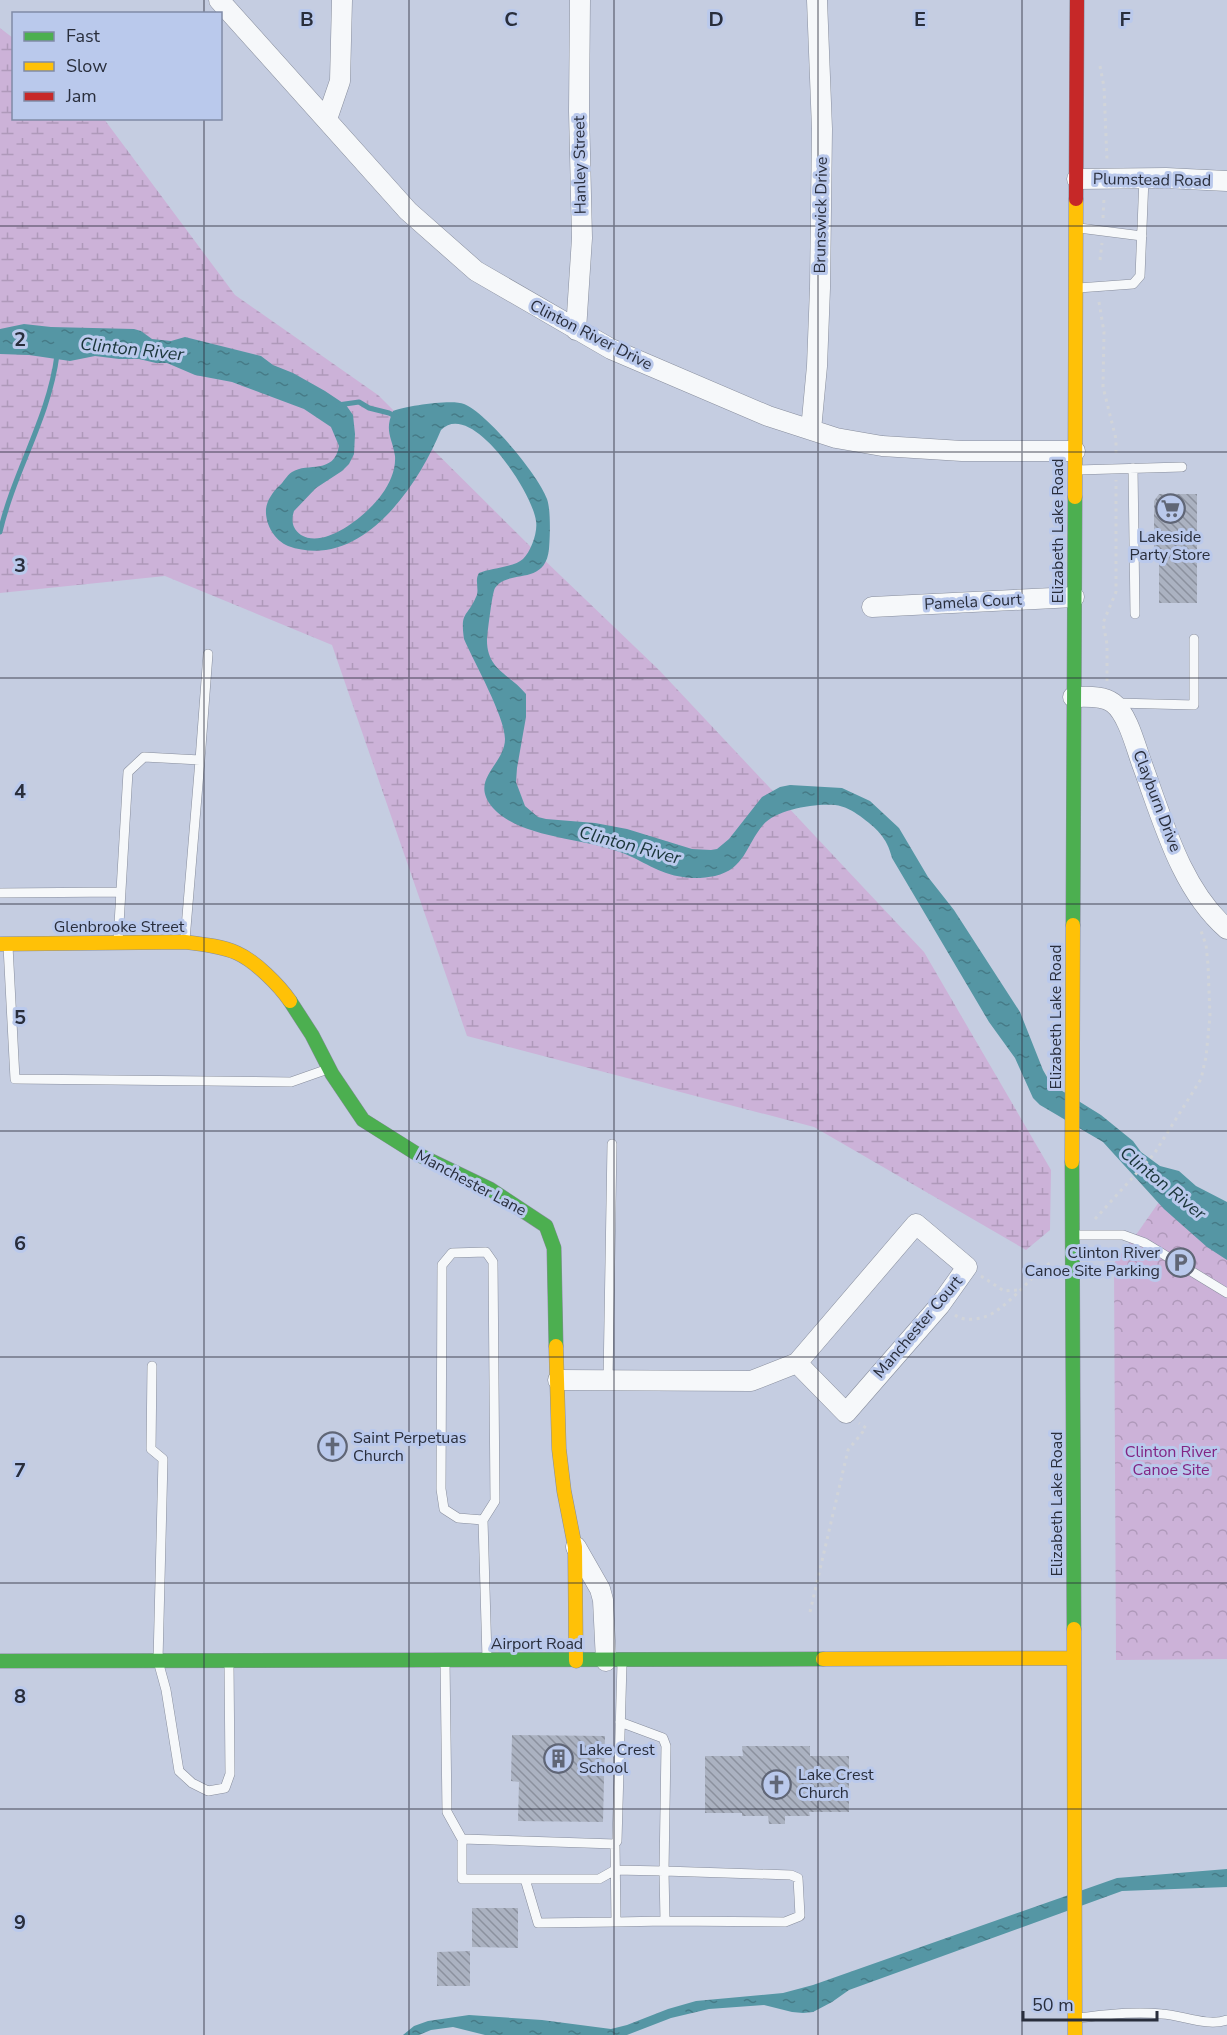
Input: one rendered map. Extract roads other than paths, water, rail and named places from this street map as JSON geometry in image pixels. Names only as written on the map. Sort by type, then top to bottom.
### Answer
[{"type":"street","name":"Clinton River Drive","points":[[219,0],[408,211],[476,271],[611,349],[768,416],[836,438],[882,446],[1075,461]]},
{"type":"street","points":[[327,119],[340,81],[342,0]]},
{"type":"street","name":"Hanley Street","points":[[576,330],[582,238],[579,111],[580,0]]},
{"type":"street","name":"Brunswick Drive","points":[[811,430],[817,366],[820,288],[822,129],[817,0]]},
{"type":"street","name":"Elizabeth Lake Road","points":[[1075,2035],[1072,1093],[1077,0]]},
{"type":"street","name":"Plumstead Road","points":[[1077,179],[1144,178],[1227,181]]},
{"type":"street","name":"Pamela Court","points":[[872,607],[1074,597]]},
{"type":"street","points":[[1073,697],[1098,698],[1110,702]]},
{"type":"street","name":"Clayburn Drive","points":[[1110,702],[1129,724],[1161,816],[1186,877],[1214,918],[1227,929]]},
{"type":"street","name":"Glenbrooke Street","points":[[4,944],[185,942],[237,953]]},
{"type":"street","name":"Manchester Lane","points":[[237,953],[266,974],[287,997],[312,1035],[329,1069],[363,1120],[417,1154],[498,1194],[546,1226],[554,1248],[559,1449],[564,1491],[575,1546],[576,1661]]},
{"type":"street","name":"Manchester Court","points":[[558,1380],[751,1381],[797,1363],[916,1224],[967,1267],[940,1305],[846,1413],[797,1363]]},
{"type":"street","name":"Manchester Lane","points":[[575,1546],[600,1589],[614,1661]]},
{"type":"street","name":"Airport Road","points":[[0,1661],[1074,1658]]},
{"type":"lane","points":[[1076,288],[1133,284],[1138,280],[1144,178]]},
{"type":"lane","points":[[1076,227],[1142,236]]},
{"type":"lane","points":[[1075,461],[1116,469],[1182,467]]},
{"type":"lane","points":[[1133,468],[1135,614]]},
{"type":"lane","points":[[1110,702],[1194,705],[1194,639]]},
{"type":"lane","points":[[185,942],[208,654]]},
{"type":"lane","points":[[118,943],[128,772],[144,757],[200,760]]},
{"type":"lane","points":[[0,893],[121,892]]},
{"type":"lane","points":[[4,944],[15,1079],[291,1082],[329,1069]]},
{"type":"lane","points":[[608,1380],[612,1144]]},
{"type":"lane","points":[[1072,1235],[1123,1235],[1145,1243],[1227,1293]]},
{"type":"lane","points":[[483,1520],[458,1518],[444,1509],[441,1489],[441,1265],[452,1252],[486,1252],[493,1262],[495,1501],[483,1520],[487,1661]]},
{"type":"lane","points":[[152,1366],[151,1449],[163,1459],[158,1661],[166,1690],[179,1772],[192,1784],[208,1791],[225,1788],[230,1774],[229,1662]]},
{"type":"lane","points":[[445,1661],[447,1812],[462,1839],[462,1879],[525,1879],[599,1879],[615,1870],[791,1875],[798,1878],[800,1916],[785,1923],[665,1921],[538,1923],[525,1879]]},
{"type":"lane","points":[[614,1661],[620,1722],[617,1841],[615,1844],[616,1922]]},
{"type":"lane","points":[[620,1722],[663,1738],[666,1746],[665,1921]]},
{"type":"lane","points":[[462,1839],[615,1844]]},
{"type":"lane","points":[[1075,2018],[1124,2013],[1164,2014],[1205,2021],[1227,2020]]},
{"type":"water","points":[[24,324],[134,329],[152,339],[171,341],[185,337],[261,356],[273,365],[293,373],[346,405],[353,415],[354,454],[342,471],[316,488],[293,514],[293,524],[296,530],[301,535],[311,538],[322,538],[346,527],[367,511],[385,490],[395,466],[395,456],[389,434],[393,411],[418,405],[450,402],[464,404],[486,419],[534,476],[547,499],[549,510],[549,549],[546,561],[534,573],[501,582],[495,588],[487,638],[490,657],[494,664],[526,694],[526,717],[516,782],[525,806],[538,817],[546,819],[595,823],[627,829],[692,849],[711,850],[717,849],[729,839],[762,797],[780,787],[790,785],[842,788],[870,801],[899,828],[928,877],[954,910],[1020,1012],[1043,1070],[1051,1084],[1101,1115],[1133,1141],[1141,1152],[1160,1166],[1179,1171],[1196,1186],[1227,1202],[1227,1260],[1207,1247],[1164,1209],[1103,1142],[1040,1105],[1033,1098],[1015,1058],[989,1022],[892,858],[884,839],[854,812],[835,805],[807,806],[786,811],[769,819],[763,825],[733,868],[715,876],[695,878],[666,873],[605,847],[519,826],[493,808],[486,798],[484,789],[486,780],[503,748],[504,729],[495,704],[464,639],[463,624],[465,615],[477,594],[479,573],[514,564],[523,559],[533,541],[536,521],[532,508],[513,472],[484,438],[469,427],[454,424],[441,430],[418,475],[402,498],[383,519],[362,535],[339,547],[315,551],[288,546],[275,536],[269,526],[266,515],[268,502],[292,472],[332,461],[339,446],[331,427],[304,409],[232,382],[195,375],[167,363],[95,356],[70,361],[29,355],[0,354],[0,329]]},
{"type":"water","points":[[1227,1869],[1227,1887],[1122,1891],[849,1990],[813,2012],[792,2012],[764,2005],[709,2009],[671,2018],[627,2035],[485,2035],[453,2027],[431,2030],[419,2035],[403,2035],[414,2026],[428,2021],[469,2015],[542,2020],[611,2029],[696,2001],[783,1993],[813,1985],[1117,1878]]},
{"type":"waterway","points":[[0,532],[6,509],[47,401],[57,355]]},
{"type":"waterway","name":"Clinton River","points":[[338,405],[359,402],[369,408],[397,417]]},
{"type":"place","name":"Lakeside Party Store","points":[[1170,509]]},
{"type":"place","name":"Clinton River Canoe Site Parking","points":[[1181,1262]]},
{"type":"place","name":"Saint Perpetuas Church","points":[[332,1447]]},
{"type":"place","name":"Lake Crest School","points":[[558,1759]]},
{"type":"place","name":"Lake Crest Church","points":[[777,1784]]},
{"type":"park label","name":"Clinton River Canoe Site","points":[[1171,1461]]}]
